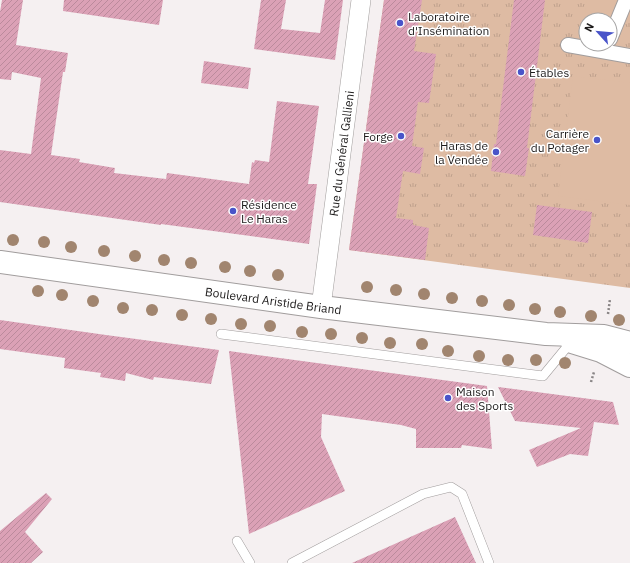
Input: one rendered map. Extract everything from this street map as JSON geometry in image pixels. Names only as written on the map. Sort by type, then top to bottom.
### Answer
[{"type":"main road","name":"Boulevard Aristide Briand","points":[[0,262],[321,307],[546,334],[604,336],[630,343]]},
{"type":"main road","name":"Boulevard Aristide Briand","points":[[546,334],[601,351],[630,366]]},
{"type":"street","name":"Rue du Général Gallieni","points":[[321,307],[361,0]]},
{"type":"street","points":[[618,20],[626,0]]},
{"type":"street","points":[[568,45],[578,45]]},
{"type":"street","points":[[618,50],[630,56]]},
{"type":"lane","points":[[222,334],[543,376],[571,342]]},
{"type":"lane","points":[[292,563],[422,494],[451,487],[462,494],[489,563]]},
{"type":"lane","points":[[237,541],[250,563]]},
{"type":"green space","name":"Haras de la Vendée","points":[[384,0],[630,0],[630,288],[349,250]]},
{"type":"green space","points":[[587,0],[620,0],[615,12],[585,12]]},
{"type":"green space","name":"Carrière du Potager","points":[[573,76],[630,83],[630,205],[558,196]]},
{"type":"building","points":[[2,0],[23,0],[16,45],[68,53],[65,72],[63,72],[51,155],[80,159],[79,162],[115,168],[114,173],[166,179],[167,173],[249,184],[252,162],[254,163],[255,160],[269,162],[277,101],[319,106],[308,184],[317,184],[309,244],[0,202],[0,150],[31,154],[41,78],[12,72],[11,80],[0,79],[0,12]]},
{"type":"building","points":[[64,0],[163,0],[159,25],[63,11]]},
{"type":"building","points":[[261,0],[286,0],[281,29],[320,33],[325,0],[343,0],[335,60],[254,49]]},
{"type":"building","points":[[384,0],[422,0],[414,51],[436,54],[429,103],[418,102],[412,146],[424,148],[420,174],[403,171],[396,218],[413,220],[413,225],[429,228],[425,260],[349,250]]},
{"type":"building","name":"Étables","points":[[514,0],[545,0],[525,176],[491,171],[494,144],[496,144]]},
{"type":"building","points":[[204,61],[251,68],[248,89],[201,83]]},
{"type":"building","points":[[537,205],[592,212],[588,243],[533,235]]},
{"type":"building","points":[[0,320],[219,350],[211,384],[154,377],[153,380],[126,373],[125,381],[100,377],[101,373],[64,368],[65,358],[0,349]]},
{"type":"building","points":[[229,351],[487,386],[492,449],[462,445],[461,448],[416,448],[416,429],[401,425],[322,414],[321,437],[345,491],[249,534]]},
{"type":"building","points":[[498,387],[613,402],[619,425],[594,422],[588,456],[570,454],[537,467],[529,450],[581,428],[515,421]]},
{"type":"building","points":[[46,493],[52,499],[25,532],[43,552],[31,563],[0,563],[0,531]]},
{"type":"building","points":[[455,517],[476,563],[352,563]]},
{"type":"place","name":"Laboratoire d'Insémination","points":[[400,23]]},
{"type":"place","name":"Étables","points":[[521,72]]},
{"type":"place","name":"Forge","points":[[401,136]]},
{"type":"place","name":"Carrière du Potager","points":[[597,140]]},
{"type":"place","name":"Haras de la Vendée","points":[[496,152]]},
{"type":"place","name":"Résidence Le Haras","points":[[233,211]]},
{"type":"place","name":"Maison des Sports","points":[[448,398]]}]
